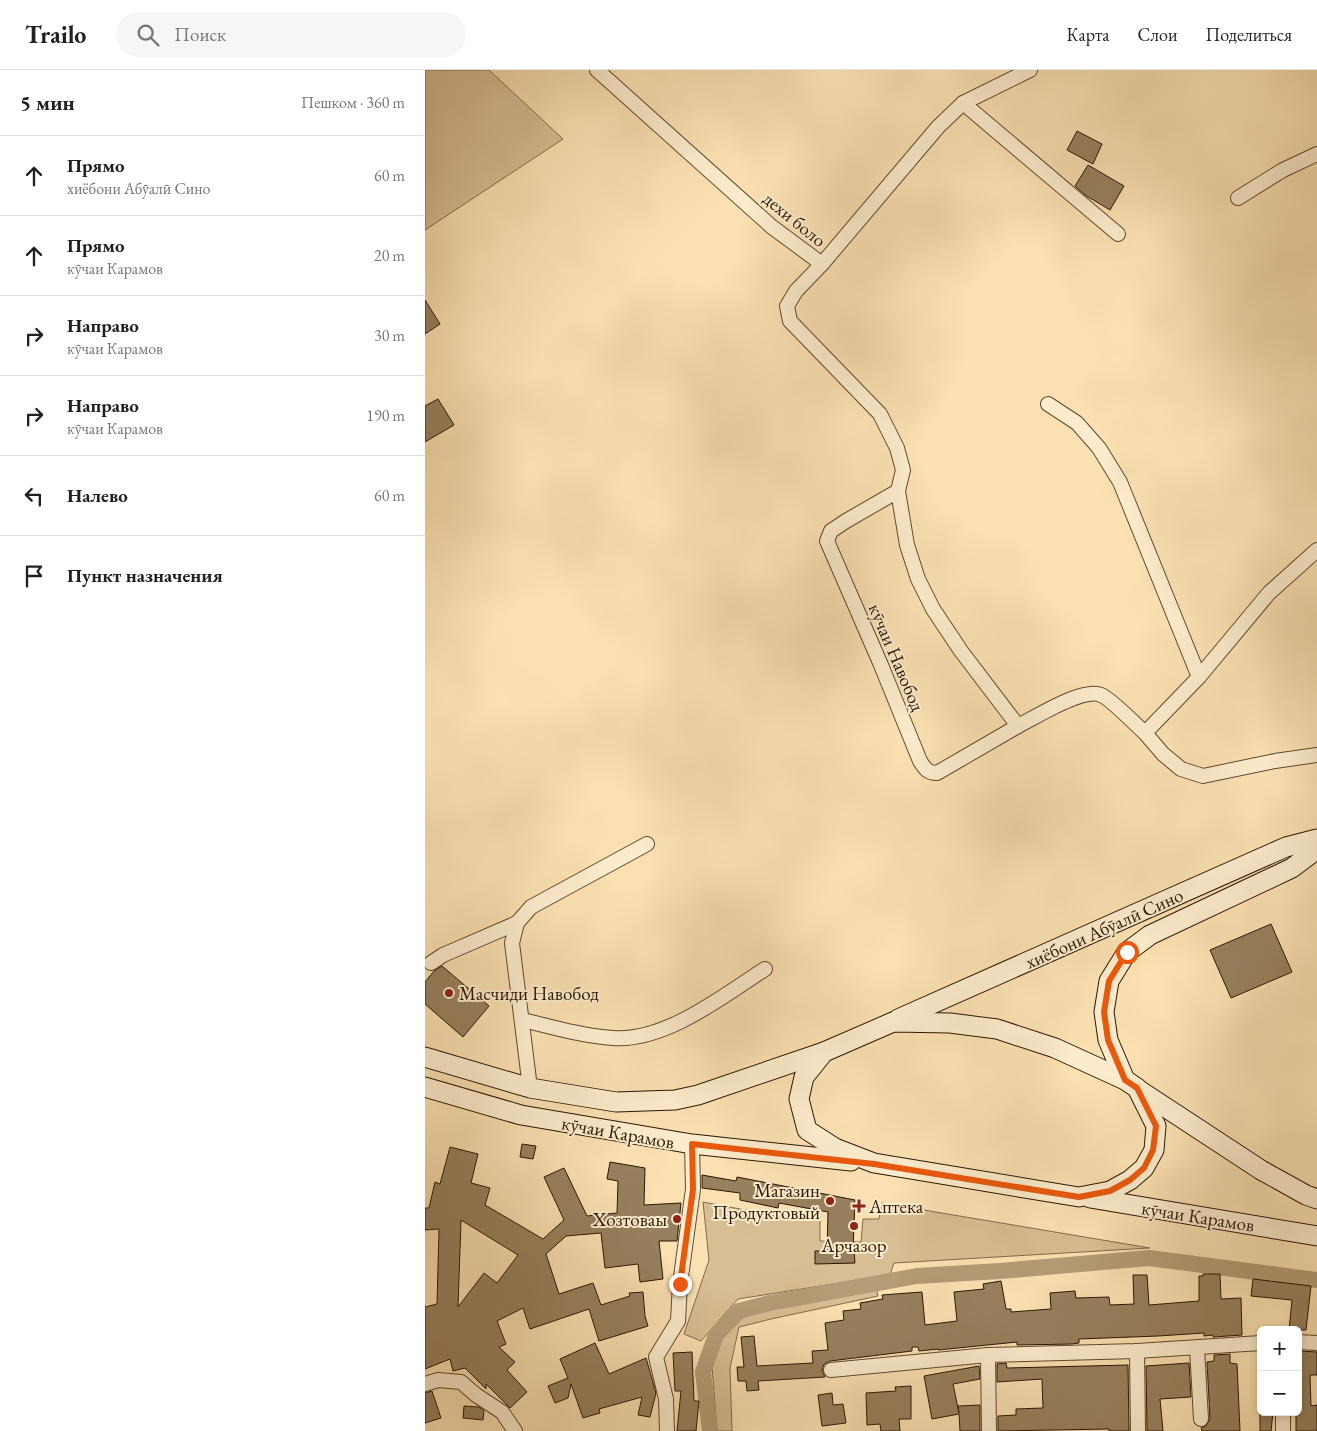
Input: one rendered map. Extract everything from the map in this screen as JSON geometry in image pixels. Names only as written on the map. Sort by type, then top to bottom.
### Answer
[{"type":"main road","name":"хиёбони Абӯалӣ Сино","points":[[893,1022],[1286,847],[1317,839]]},
{"type":"main road","name":"хиёбони Абӯалӣ Сино","points":[[1131,1084],[1108,1040],[1104,1012],[1109,981],[1127,952],[1150,935],[1293,868],[1317,849]]},
{"type":"main road","name":"кӯчаи Карамов","points":[[425,1057],[530,1088],[616,1102],[675,1100],[698,1095],[824,1052],[893,1022],[950,1023],[997,1028],[1055,1048],[1131,1084],[1261,1170],[1306,1196],[1317,1199]]},
{"type":"main road","name":"кӯчаи Карамов","points":[[824,1052],[804,1077],[799,1099],[807,1130],[835,1148],[874,1164]]},
{"type":"main road","name":"кӯчаи Карамов","points":[[1079,1197],[1110,1191],[1130,1180],[1144,1168],[1153,1150],[1156,1126],[1131,1084]]},
{"type":"main road","name":"кӯчаи Карамов","points":[[425,1087],[521,1115],[692,1144],[874,1164],[1317,1236]]},
{"type":"street","name":"дехи боло","points":[[597,70],[772,226],[807,254],[823,264],[939,127],[963,103],[1030,70]]},
{"type":"street","points":[[963,103],[1118,234]]},
{"type":"street","points":[[1238,198],[1283,170],[1317,154]]},
{"type":"street","points":[[823,264],[796,291],[787,306],[790,321],[880,414],[897,448],[903,470],[897,491],[907,545],[918,579],[929,601],[961,650],[1018,726]]},
{"type":"street","points":[[1048,404],[1077,423],[1099,448],[1120,482],[1199,677]]},
{"type":"street","name":"кӯчаи Навобод","points":[[897,491],[831,531],[827,541],[920,761],[930,773],[937,773],[1018,726],[1079,695],[1092,693],[1102,695],[1145,733],[1163,754],[1181,769],[1203,776],[1275,761],[1317,756]]},
{"type":"street","points":[[1145,733],[1199,677],[1269,593],[1317,550]]},
{"type":"street","points":[[431,963],[443,955],[517,923],[531,907],[647,844]]},
{"type":"street","points":[[517,923],[512,943],[530,1088]]},
{"type":"street","points":[[523,1020],[615,1039],[658,1032],[679,1023],[765,969]]},
{"type":"street","points":[[667,1431],[666,1399],[656,1357],[678,1321],[680,1284],[693,1189],[692,1144]]},
{"type":"street","points":[[1302,1342],[1317,1342]]},
{"type":"street","points":[[831,1370],[988,1355],[1137,1351],[1257,1343]]},
{"type":"street","points":[[1197,1348],[1201,1419]]},
{"type":"street","points":[[1137,1351],[1138,1431]]},
{"type":"street","points":[[988,1355],[989,1431]]},
{"type":"street","points":[[425,1384],[438,1380],[461,1382],[476,1395],[502,1412],[515,1431]]},
{"type":"street","points":[[1283,1416],[1283,1431]]},
{"type":"shaded area","points":[[425,70],[489,70],[563,139],[425,230]]},
{"type":"shaded area","points":[[703,1202],[787,1218],[788,1211],[820,1216],[820,1241],[861,1242],[863,1219],[879,1219],[882,1203],[1150,1248],[894,1263],[890,1275],[738,1299],[701,1341],[684,1334],[709,1260]]},
{"type":"shaded area","points":[[876,1288],[878,1296],[739,1327],[730,1368],[732,1431],[717,1431],[712,1366],[722,1339],[740,1316]]},
{"type":"building","points":[[1077,131],[1102,144],[1093,164],[1067,150]]},
{"type":"building","points":[[1088,165],[1124,186],[1110,210],[1085,195],[1075,186]]},
{"type":"building","points":[[425,300],[440,324],[425,334]]},
{"type":"building","points":[[438,399],[454,425],[425,442],[425,406]]},
{"type":"building","points":[[1271,924],[1292,972],[1231,998],[1210,950]]},
{"type":"building","name":"Масчиди Навобод","points":[[442,966],[489,1006],[463,1037],[425,1004],[425,982],[434,971]]},
{"type":"building","points":[[522,1144],[536,1146],[533,1159],[520,1157]]},
{"type":"building","points":[[450,1147],[478,1154],[471,1183],[490,1188],[485,1205],[543,1239],[564,1220],[544,1177],[564,1168],[587,1216],[617,1213],[618,1181],[607,1179],[610,1162],[645,1168],[644,1205],[681,1203],[677,1241],[659,1241],[663,1279],[640,1282],[638,1264],[605,1268],[601,1233],[566,1236],[546,1254],[559,1294],[593,1283],[601,1305],[630,1296],[629,1293],[643,1292],[645,1316],[648,1326],[599,1341],[589,1309],[530,1329],[523,1308],[497,1321],[506,1344],[499,1347],[515,1362],[507,1370],[527,1392],[510,1408],[486,1384],[486,1389],[465,1368],[453,1371],[450,1359],[425,1369],[425,1307],[437,1304],[439,1229],[425,1230],[425,1208],[429,1208],[435,1182],[440,1184]],"holes":[[[461,1220],[518,1255],[497,1283],[484,1273],[458,1307]]]},
{"type":"building","points":[[702,1175],[736,1181],[737,1177],[855,1200],[853,1251],[855,1263],[815,1264],[815,1251],[827,1251],[828,1212],[779,1203],[778,1208],[740,1200],[740,1193],[702,1188]]},
{"type":"building","points":[[1203,1274],[1220,1274],[1221,1299],[1241,1298],[1242,1335],[1213,1337],[1213,1335],[1204,1336],[1204,1333],[1079,1339],[1079,1343],[1072,1344],[1017,1345],[1017,1342],[919,1351],[918,1347],[912,1347],[912,1351],[830,1361],[824,1364],[823,1367],[822,1371],[825,1377],[758,1381],[759,1390],[747,1391],[746,1381],[738,1381],[737,1367],[744,1367],[741,1337],[754,1336],[757,1366],[813,1363],[812,1351],[828,1350],[825,1323],[844,1320],[843,1311],[861,1309],[860,1303],[883,1299],[882,1295],[922,1292],[925,1325],[957,1321],[954,1292],[984,1289],[983,1284],[1001,1281],[1006,1309],[1011,1309],[1011,1312],[1051,1309],[1050,1293],[1075,1291],[1076,1298],[1109,1297],[1110,1305],[1134,1304],[1133,1275],[1147,1275],[1149,1305],[1199,1301],[1199,1276],[1203,1276]]},
{"type":"building","points":[[1253,1279],[1311,1286],[1306,1330],[1302,1330],[1302,1326],[1289,1326],[1292,1300],[1251,1296]]},
{"type":"building","points":[[595,1343],[609,1374],[646,1358],[656,1393],[650,1417],[638,1415],[642,1397],[599,1409],[600,1413],[583,1418],[571,1384],[568,1398],[555,1403],[548,1386],[568,1378],[560,1359]]},
{"type":"building","points":[[1302,1351],[1317,1352],[1317,1375],[1310,1375],[1311,1406],[1317,1405],[1317,1431],[1296,1431],[1296,1416],[1302,1416]]},
{"type":"building","points":[[692,1352],[694,1401],[699,1401],[696,1431],[677,1431],[681,1391],[675,1391],[673,1353]]},
{"type":"building","points":[[1230,1354],[1230,1363],[1237,1364],[1240,1431],[1202,1431],[1201,1428],[1206,1426],[1210,1419],[1207,1362],[1214,1361],[1214,1355]]},
{"type":"building","points":[[1006,1363],[1007,1368],[1128,1365],[1129,1431],[1109,1431],[1109,1429],[998,1431],[998,1416],[1016,1415],[1016,1409],[1043,1408],[1042,1379],[997,1382],[997,1364]]},
{"type":"building","points":[[1189,1363],[1191,1397],[1160,1399],[1163,1431],[1147,1431],[1146,1366]]},
{"type":"building","points":[[979,1366],[980,1379],[953,1384],[959,1413],[958,1406],[980,1405],[980,1431],[960,1431],[959,1414],[932,1419],[924,1376]]},
{"type":"building","points":[[911,1386],[911,1419],[899,1419],[900,1431],[881,1431],[880,1424],[867,1425],[866,1393],[896,1391],[895,1387]]},
{"type":"building","points":[[432,1391],[441,1418],[425,1423],[425,1393]]},
{"type":"building","points":[[832,1393],[833,1405],[843,1404],[846,1423],[822,1426],[818,1395]]},
{"type":"building","points":[[464,1406],[479,1407],[484,1411],[483,1420],[463,1418]]},
{"type":"building","points":[[1260,1416],[1273,1416],[1271,1431],[1260,1431]]},
{"type":"waterway","points":[[710,1431],[703,1372],[716,1335],[739,1311],[770,1303],[917,1276],[1149,1258],[1317,1280]]},
{"type":"place","name":"Масчиди Навобод","points":[[449,993]]},
{"type":"place","name":"Магазин Продуктовый","points":[[830,1201]]},
{"type":"place","name":"Аптека","points":[[859,1206]]},
{"type":"place","name":"Хозтоваы","points":[[677,1219]]},
{"type":"place","name":"Арчазор","points":[[854,1226]]},
{"type":"route","points":[[680,1284],[693,1189],[692,1144],[874,1164],[1079,1197],[1110,1191],[1130,1180],[1144,1168],[1153,1150],[1156,1126],[1137,1088],[1125,1080],[1108,1040],[1104,1012],[1109,981],[1127,952]]}]
